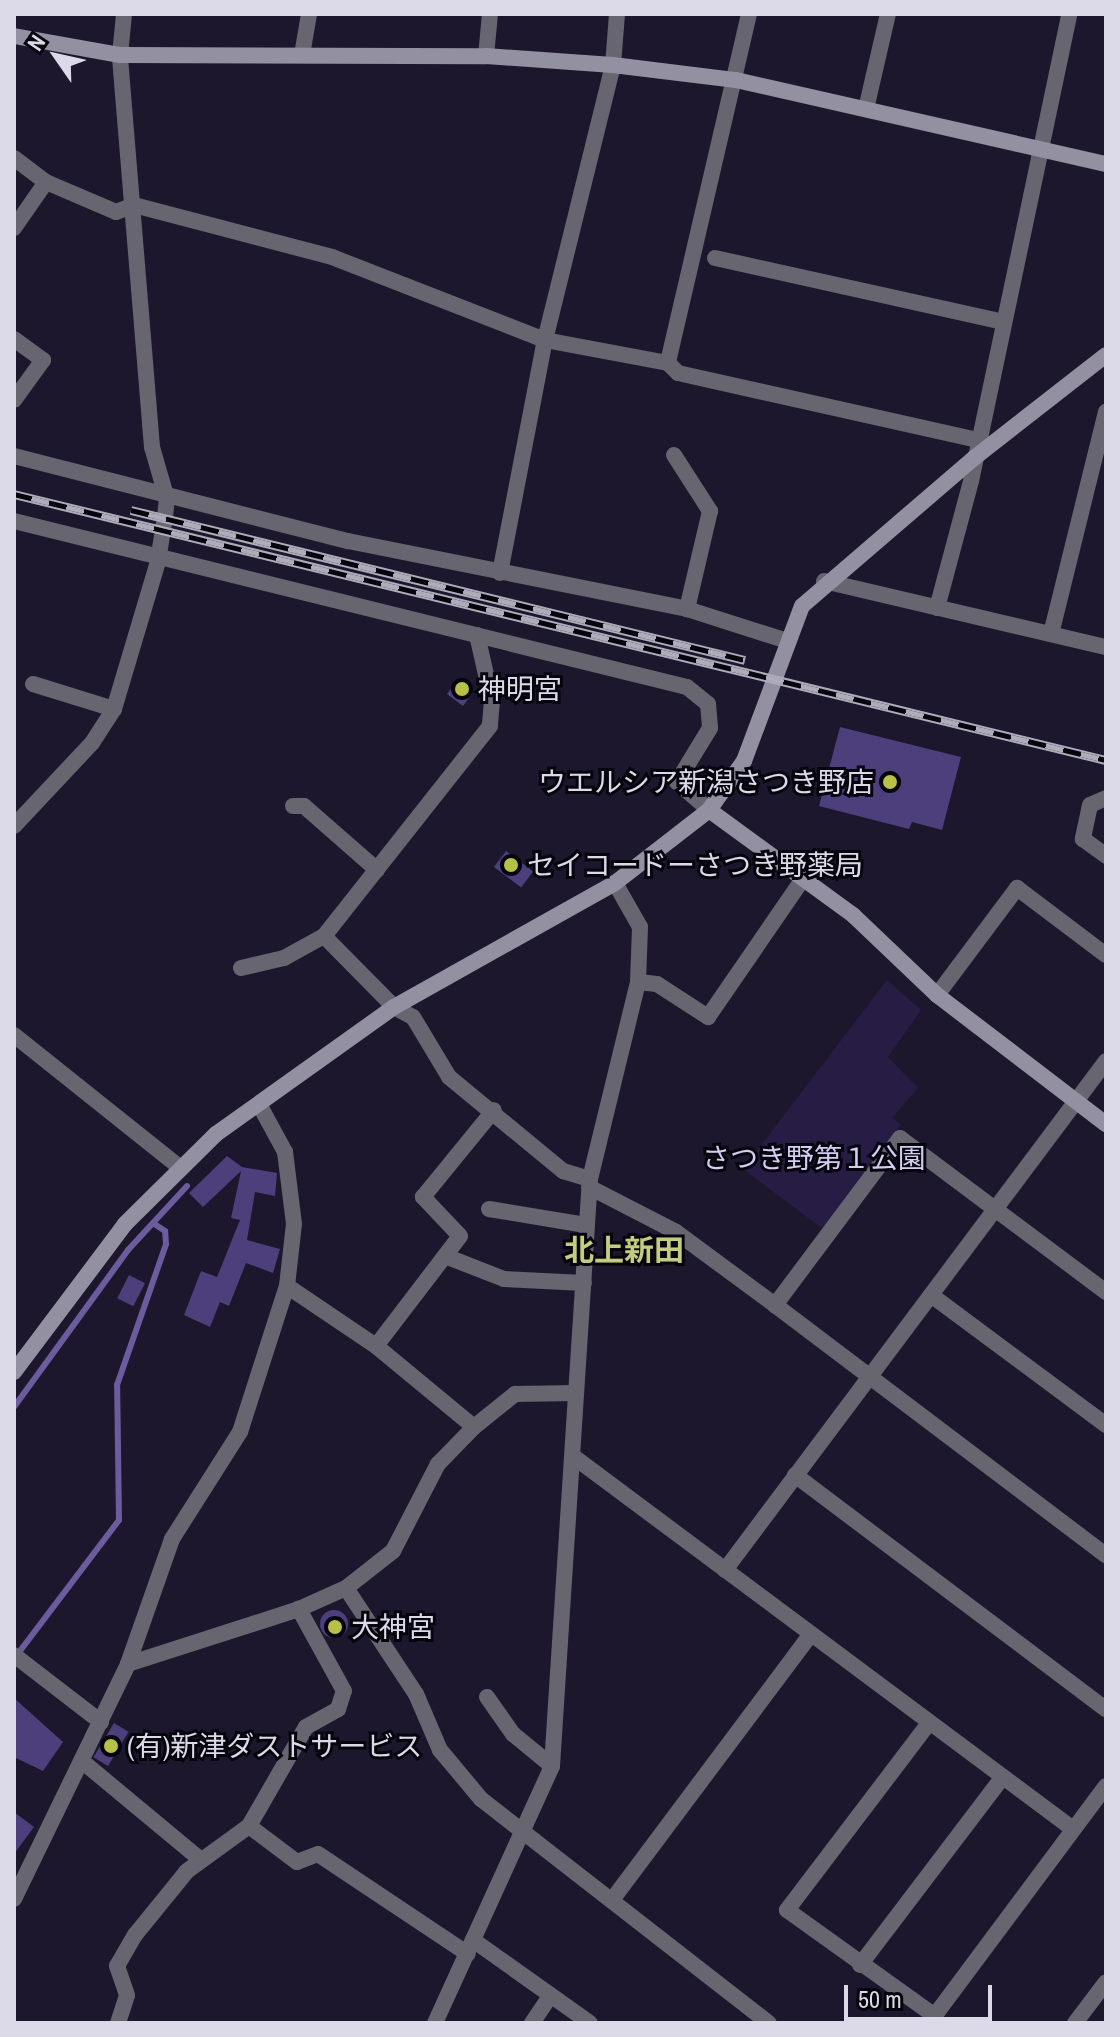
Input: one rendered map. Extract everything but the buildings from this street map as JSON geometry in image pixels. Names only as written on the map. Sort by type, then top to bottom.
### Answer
[{"type":"street","points":[[14,826],[92,743],[114,709],[158,561],[167,499],[152,447],[120,55],[124,14]]},
{"type":"street","points":[[302,55],[309,14]]},
{"type":"street","points":[[486,56],[490,14]]},
{"type":"street","points":[[500,573],[545,340],[613,65],[617,14]]},
{"type":"street","points":[[668,363],[749,14]]},
{"type":"street","points":[[866,109],[888,14]]},
{"type":"street","points":[[937,608],[978,440],[1069,14]]},
{"type":"street","points":[[14,36],[120,55],[486,56],[613,65],[736,80],[1106,164]]},
{"type":"street","points":[[14,158],[46,182],[116,212],[134,205],[332,257],[545,340],[668,363],[678,373],[978,440]]},
{"type":"street","points":[[14,228],[46,182]]},
{"type":"street","points":[[715,258],[1003,322]]},
{"type":"street","points":[[14,339],[43,360],[14,400]]},
{"type":"street","points":[[14,1372],[125,1224],[178,1166],[394,1007],[615,883],[709,810],[744,761],[771,703],[787,641],[802,606],[824,581],[1106,355]]},
{"type":"street","points":[[1051,634],[1106,412]]},
{"type":"street","points":[[674,455],[710,511],[687,609]]},
{"type":"street","points":[[14,456],[167,499],[182,495],[348,541],[687,609],[787,641]]},
{"type":"street","points":[[14,521],[158,561],[687,687],[708,704],[710,728],[677,782],[709,810],[853,915],[937,995],[1106,1124]]},
{"type":"street","points":[[824,581],[1106,647]]},
{"type":"street","points":[[241,968],[284,958],[324,936],[490,726],[492,701],[477,635]]},
{"type":"street","points":[[33,684],[114,709]]},
{"type":"street","points":[[1106,798],[1090,805],[1083,839],[1106,856]]},
{"type":"street","points":[[293,806],[304,806],[377,870]]},
{"type":"street","points":[[638,982],[657,984],[708,1017],[802,880]]},
{"type":"street","points":[[435,2023],[552,1766],[589,1183],[638,982],[640,927],[615,883]]},
{"type":"street","points":[[937,995],[1017,888],[1106,955]]},
{"type":"street","points":[[324,936],[394,1007],[413,1017],[449,1077],[494,1110],[563,1171],[676,1232],[1106,1555]]},
{"type":"street","points":[[14,1035],[178,1166]]},
{"type":"street","points":[[725,1570],[1106,1061]]},
{"type":"street","points":[[14,1899],[128,1664],[172,1539],[240,1432],[287,1286],[294,1224],[285,1152],[260,1106]]},
{"type":"street","points":[[376,1346],[460,1236],[423,1197],[494,1110]]},
{"type":"street","points":[[775,1305],[900,1138],[1106,1292]]},
{"type":"street","points":[[489,1209],[586,1225]]},
{"type":"street","points":[[445,1256],[504,1279],[584,1283]]},
{"type":"street","points":[[287,1286],[376,1346],[474,1427]]},
{"type":"street","points":[[931,1295],[1106,1425]]},
{"type":"street","points":[[128,1664],[299,1609],[346,1588],[393,1551],[438,1464],[474,1427],[515,1394],[575,1393]]},
{"type":"street","points":[[574,1457],[1073,1829]]},
{"type":"street","points":[[795,1475],[1106,1709]]},
{"type":"street","points":[[346,1588],[416,1694],[440,1750],[481,1799],[769,2023]]},
{"type":"street","points":[[118,2023],[127,1995],[117,1966],[161,1897],[200,1859],[249,1826],[306,1727],[338,1709],[344,1691],[299,1609]]},
{"type":"street","points":[[612,1900],[811,1634]]},
{"type":"street","points":[[14,1655],[101,1722]]},
{"type":"street","points":[[487,1697],[513,1734],[552,1766]]},
{"type":"street","points":[[929,1723],[787,1910],[932,2019],[1106,1786]]},
{"type":"street","points":[[83,1762],[200,1859]]},
{"type":"street","points":[[860,1965],[1002,1778]]},
{"type":"street","points":[[249,1826],[297,1862],[318,1854],[590,2023]]},
{"type":"street","points":[[1075,2023],[1106,1982]]},
{"type":"street","points":[[532,2023],[550,1996]]},
{"type":"green space","name":"さつき野第１公園","points":[[887,980],[921,1010],[888,1057],[918,1088],[892,1118],[901,1124],[823,1229],[743,1169]]},
{"type":"waterway","points":[[14,1407],[128,1250],[187,1186]]},
{"type":"waterway","points":[[20,1651],[119,1520],[117,1385],[166,1244],[165,1231],[153,1223]]},
{"type":"railway","points":[[14,494],[1106,760]]},
{"type":"railway","points":[[131,510],[745,660]]},
{"type":"place","name":"神明宮","points":[[462,689]]},
{"type":"place","name":"ウエルシア新潟さつき野店","points":[[890,782]]},
{"type":"place","name":"セイコードーさつき野薬局","points":[[511,865]]},
{"type":"place","name":"大神宮","points":[[335,1627]]},
{"type":"place","name":"(有)新津ダストサービス","points":[[111,1746]]},
{"type":"district","name":"北上新田","points":[[624,1250]]}]
